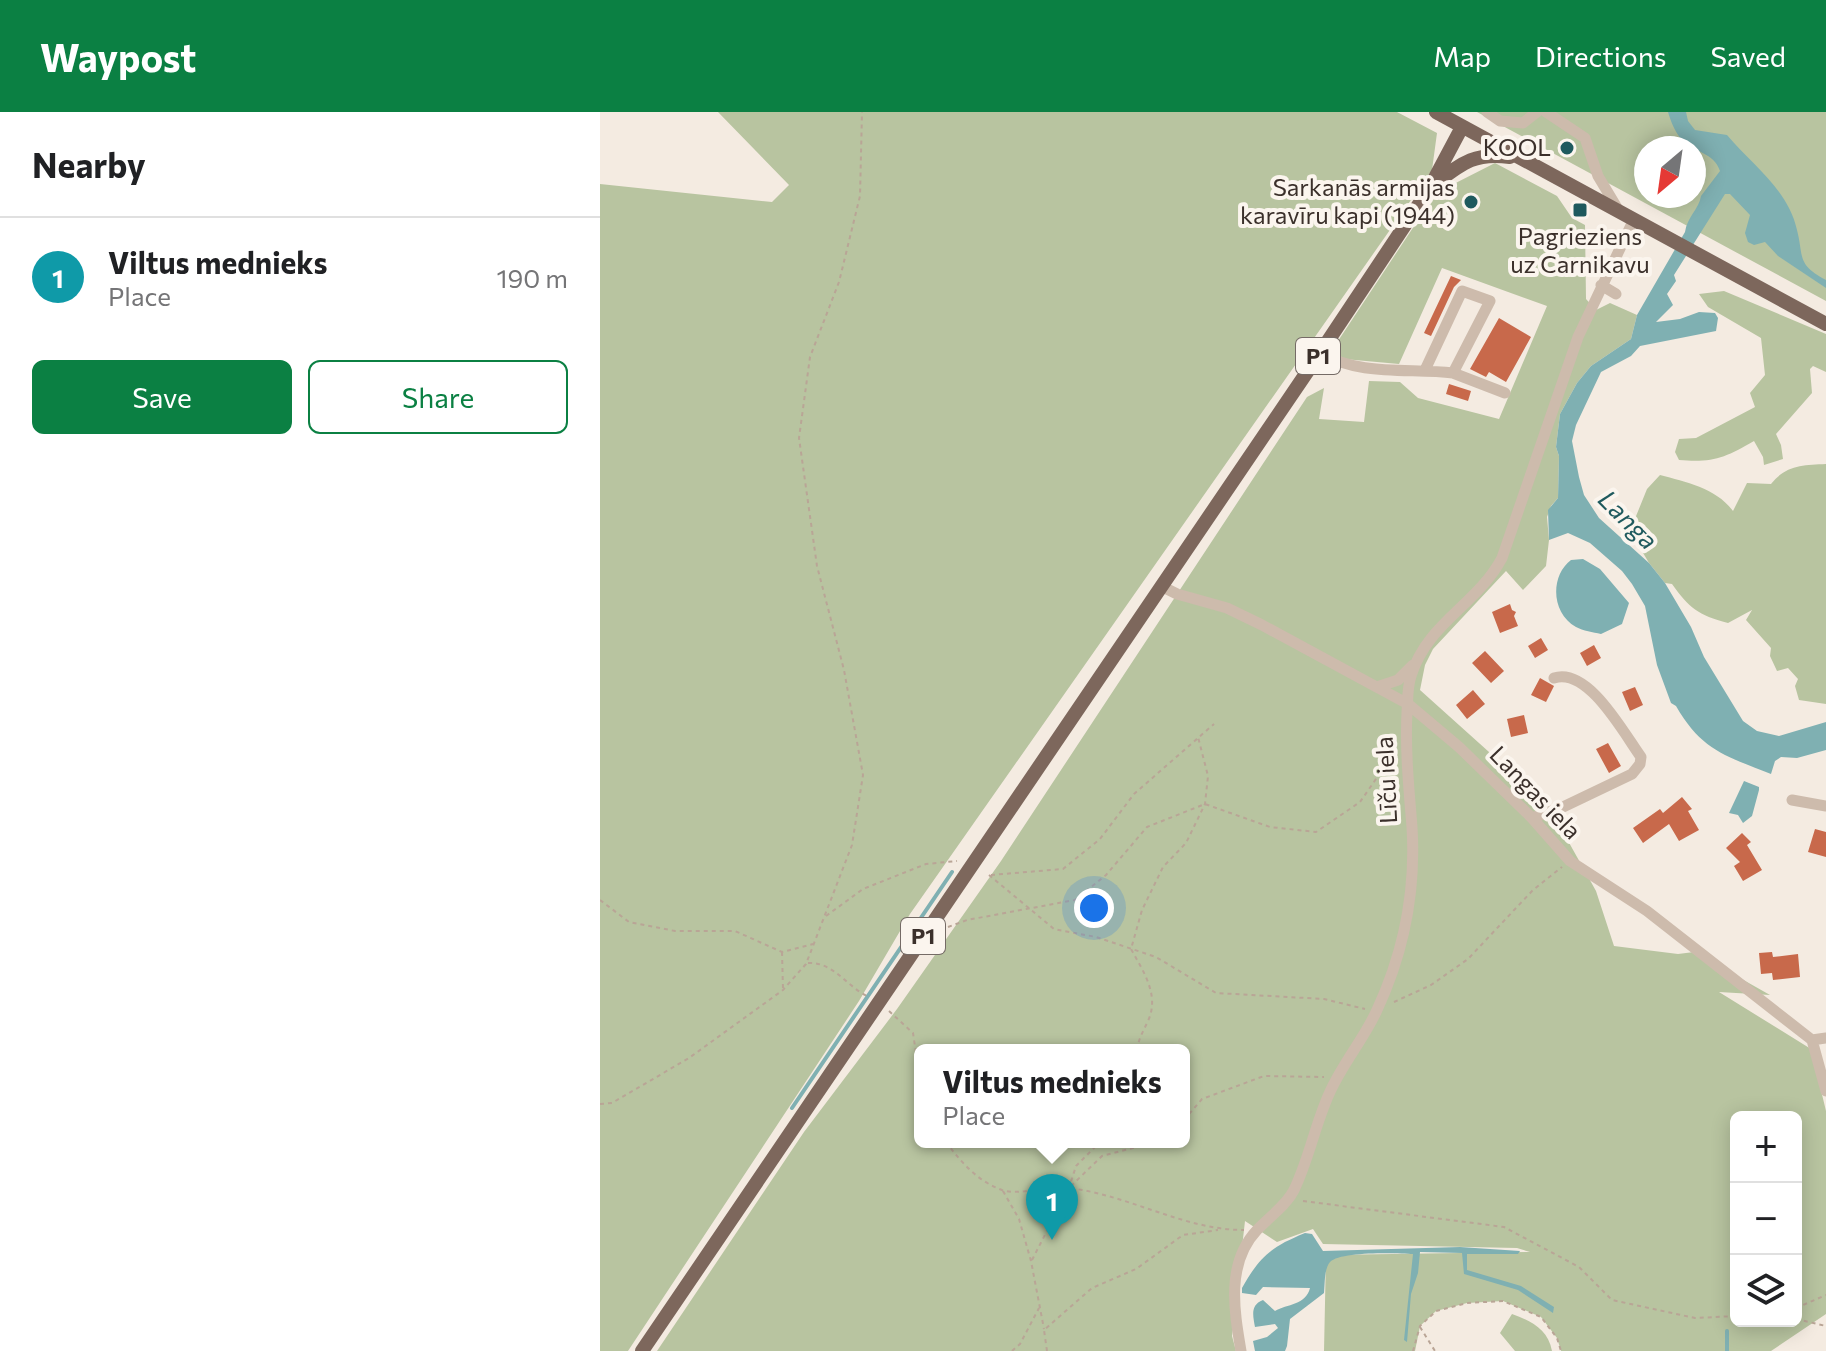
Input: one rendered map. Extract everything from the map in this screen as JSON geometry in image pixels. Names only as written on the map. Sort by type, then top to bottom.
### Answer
[{"type":"main road","points":[[1436,112],[1462,127]]},
{"type":"main road","name":"P1","points":[[642,1351],[1320,353],[1429,189],[1462,127],[1826,324]]},
{"type":"main road","name":"P1","points":[[1429,189],[1460,164],[1478,136]]},
{"type":"main road","name":"P1","points":[[1460,164],[1489,154],[1518,158]]},
{"type":"street","points":[[1487,112],[1500,121],[1523,123],[1537,112]]},
{"type":"street","points":[[1546,112],[1585,138],[1598,176],[1620,212]]},
{"type":"street","name":"Līču iela","points":[[1241,1351],[1234,1304],[1236,1273],[1245,1244],[1290,1198],[1302,1174],[1328,1096],[1377,1010],[1400,950],[1409,911],[1413,856],[1406,749],[1409,681],[1415,662],[1428,640],[1485,584],[1502,558],[1578,337],[1601,285],[1639,222]]},
{"type":"street","points":[[1601,285],[1616,294]]},
{"type":"street","points":[[1425,370],[1462,291],[1490,301],[1453,373]]},
{"type":"street","points":[[1320,353],[1339,364],[1369,369],[1453,373],[1505,393]]},
{"type":"street","name":"Langas iela","points":[[1161,586],[1239,614],[1408,704],[1459,747],[1532,818],[1570,861],[1647,911],[1812,1040]]},
{"type":"street","points":[[1377,687],[1398,680],[1415,662]]},
{"type":"street","points":[[1532,818],[1563,807],[1632,774],[1640,764],[1641,757],[1593,691],[1572,677],[1563,675],[1554,678]]},
{"type":"street","points":[[1792,800],[1826,806]]},
{"type":"street","points":[[1826,1038],[1812,1040],[1826,1091]]},
{"type":"path","points":[[600,1104],[612,1103],[689,1058],[783,990],[806,964],[852,845],[863,775],[844,670],[817,566],[799,438],[810,357],[839,282],[860,196],[862,112]]},
{"type":"path","points":[[1214,724],[1134,794],[1100,839],[1063,869],[989,875],[1054,929],[1096,937],[1156,957],[1216,993],[1324,999],[1350,1007],[1377,1010],[1431,985],[1468,959],[1533,890],[1570,861]]},
{"type":"path","points":[[1138,1044],[1154,998],[1131,949],[1142,910],[1163,867],[1186,843],[1205,804],[1208,776],[1198,737]]},
{"type":"path","points":[[929,926],[951,927],[967,920],[1075,900],[1106,875],[1147,827],[1205,804],[1270,827],[1316,832],[1360,802],[1385,766],[1406,749]]},
{"type":"path","points":[[824,917],[863,889],[926,864],[954,860],[969,867]]},
{"type":"path","points":[[600,900],[629,922],[675,931],[735,931],[782,952],[814,944]]},
{"type":"path","points":[[782,952],[783,990]]},
{"type":"path","points":[[806,964],[818,963],[834,970],[855,991],[902,1021],[913,1033],[915,1044]]},
{"type":"path","points":[[1190,1113],[1202,1099],[1264,1076],[1337,1077]]},
{"type":"path","points":[[950,1148],[967,1170],[1002,1190],[1069,1188],[1118,1198],[1219,1230]]},
{"type":"path","points":[[1031,1261],[1069,1188],[1076,1166],[1094,1148]]},
{"type":"path","points":[[1069,1188],[1102,1156],[1133,1148]]},
{"type":"path","points":[[1002,1190],[1019,1219],[1031,1261],[1047,1351]]},
{"type":"path","points":[[1290,1198],[1309,1203],[1504,1227],[1579,1267],[1612,1300],[1695,1318],[1730,1316]]},
{"type":"path","points":[[1044,1330],[1092,1288],[1136,1269],[1183,1235],[1219,1230],[1257,1230]]},
{"type":"path","points":[[1802,1305],[1826,1295]]},
{"type":"path","points":[[1413,1351],[1420,1326],[1436,1311],[1467,1303],[1503,1301],[1541,1317],[1557,1338],[1561,1351]]},
{"type":"path","points":[[1012,1351],[1020,1344],[1039,1307]]},
{"type":"path","points":[[1802,1320],[1826,1326]]},
{"type":"path","points":[[1420,1326],[1435,1351]]},
{"type":"green space","points":[[718,112],[1397,112],[1437,133],[1432,170],[910,914],[859,1001],[628,1351],[600,1351],[600,184],[772,202],[789,185]]},
{"type":"green space","points":[[1477,112],[1826,112],[1826,301],[1654,208],[1706,208],[1706,136],[1634,136],[1634,197]]},
{"type":"green space","points":[[1495,163],[1557,196],[1572,218],[1585,225],[1586,299],[1596,310],[1610,303],[1637,315],[1631,339],[1591,366],[1577,383],[1560,414],[1556,447],[1559,456],[1558,498],[1547,517],[1549,540],[1546,566],[1523,590],[1506,571],[1433,649],[1425,665],[1420,690],[1548,805],[1596,891],[1614,946],[1678,954],[1694,952],[1770,995],[1719,992],[1811,1049],[1826,1111],[1826,1314],[1771,1351],[1561,1351],[1557,1338],[1541,1317],[1503,1301],[1467,1303],[1436,1311],[1420,1326],[1415,1351],[1324,1351],[1326,1255],[1530,1252],[1517,1248],[1323,1244],[1313,1229],[1277,1242],[1245,1221],[1232,1336],[1236,1351],[657,1351],[804,1132],[897,1009],[1001,861],[1307,397],[1324,388],[1319,419],[1364,422],[1369,381],[1400,382],[1418,398],[1499,419],[1547,306],[1442,268],[1399,364],[1344,359],[1332,350],[1436,193]]},
{"type":"green space","points":[[1724,291],[1826,334],[1826,372],[1813,366],[1810,369],[1812,393],[1776,434],[1783,459],[1764,465],[1754,441],[1710,460],[1679,460],[1675,452],[1679,439],[1696,438],[1755,407],[1750,393],[1765,375],[1761,338],[1708,307],[1699,294]]},
{"type":"green space","points":[[1826,464],[1826,704],[1799,700],[1795,686],[1798,679],[1788,668],[1777,671],[1770,656],[1771,648],[1746,620],[1752,610],[1728,623],[1695,610],[1672,584],[1665,583],[1630,531],[1647,489],[1660,475],[1709,491],[1733,511],[1747,483],[1771,484],[1789,470]]},
{"type":"green space","points":[[1512,1314],[1543,1331],[1552,1351],[1515,1351],[1500,1333]]},
{"type":"water","points":[[1668,112],[1686,112],[1695,130],[1727,135],[1768,178],[1792,215],[1805,264],[1826,280],[1826,288],[1778,256],[1765,242],[1754,245],[1748,242],[1745,233],[1750,215],[1730,194],[1725,194],[1674,275],[1676,281],[1667,294],[1673,305],[1656,322],[1680,319],[1699,312],[1715,313],[1718,318],[1716,331],[1640,346],[1631,356],[1601,372],[1576,425],[1572,441],[1584,495],[1599,518],[1649,563],[1665,583],[1691,627],[1704,657],[1743,721],[1757,731],[1779,736],[1826,722],[1826,750],[1797,758],[1781,757],[1775,761],[1771,774],[1706,743],[1671,703],[1657,665],[1645,606],[1622,571],[1590,543],[1568,533],[1549,540],[1548,510],[1558,498],[1559,456],[1556,447],[1560,414],[1577,383],[1591,366],[1631,339],[1637,315],[1696,208],[1706,208],[1706,189],[1720,171],[1706,154],[1706,136],[1680,136]]},
{"type":"water","points":[[1583,559],[1600,569],[1629,603],[1622,624],[1601,634],[1576,627],[1568,621],[1558,604],[1559,575],[1571,560]]},
{"type":"water","points":[[1744,781],[1759,787],[1759,790],[1752,816],[1743,823],[1738,815],[1729,813]]},
{"type":"water","points":[[1305,1233],[1312,1234],[1323,1251],[1460,1247],[1520,1251],[1518,1254],[1467,1254],[1467,1270],[1521,1286],[1554,1307],[1553,1313],[1518,1290],[1464,1274],[1462,1253],[1420,1252],[1418,1273],[1411,1294],[1407,1342],[1404,1340],[1413,1254],[1357,1254],[1330,1262],[1324,1293],[1290,1319],[1285,1351],[1255,1351],[1253,1341],[1267,1337],[1278,1328],[1275,1324],[1255,1327],[1253,1311],[1256,1305],[1263,1300],[1275,1311],[1305,1298],[1310,1288],[1263,1287],[1256,1295],[1242,1293],[1242,1288],[1268,1254]]},
{"type":"building","points":[[1451,276],[1461,280],[1454,287],[1431,336],[1424,333]]},
{"type":"building","points":[[1499,318],[1531,337],[1506,382],[1489,372],[1486,377],[1470,369]]},
{"type":"building","points":[[1449,384],[1471,391],[1468,401],[1446,394]]},
{"type":"building","points":[[1510,604],[1516,612],[1514,616],[1518,626],[1500,633],[1492,612]]},
{"type":"building","points":[[1541,638],[1548,650],[1535,658],[1528,646]]},
{"type":"building","points":[[1594,645],[1601,658],[1587,666],[1580,653]]},
{"type":"building","points":[[1485,651],[1504,671],[1491,683],[1472,663]]},
{"type":"building","points":[[1540,678],[1554,686],[1546,702],[1531,695]]},
{"type":"building","points":[[1635,687],[1643,705],[1630,711],[1622,692]]},
{"type":"building","points":[[1473,690],[1485,704],[1467,719],[1456,705]]},
{"type":"building","points":[[1524,715],[1528,733],[1511,737],[1507,719]]},
{"type":"building","points":[[1608,743],[1621,766],[1609,773],[1596,749]]},
{"type":"building","points":[[1682,797],[1692,809],[1688,811],[1699,830],[1679,841],[1669,824],[1643,843],[1633,828],[1660,809],[1663,813]]},
{"type":"building","points":[[1815,829],[1826,832],[1826,857],[1808,852]]},
{"type":"building","points":[[1742,833],[1751,842],[1747,845],[1762,870],[1743,881],[1734,866],[1740,862],[1726,848]]},
{"type":"building","points":[[1772,952],[1773,957],[1798,954],[1800,977],[1773,980],[1772,973],[1761,974],[1759,953]]},
{"type":"waterway","points":[[792,1108],[952,872]]},
{"type":"waterway","points":[[1727,1331],[1727,1351]]},
{"type":"place","name":"KOOL","points":[[1567,148]]},
{"type":"place","name":"Sarkanās armijas karavīru kapi (1944)","points":[[1471,202]]},
{"type":"place","name":"Pagrieziens uz Carnikavu","points":[[1580,210]]},
{"type":"place","name":"Viltus mednieks","points":[[1052,1240]]},
{"type":"water label","name":"Langa","points":[[1628,520]]}]
